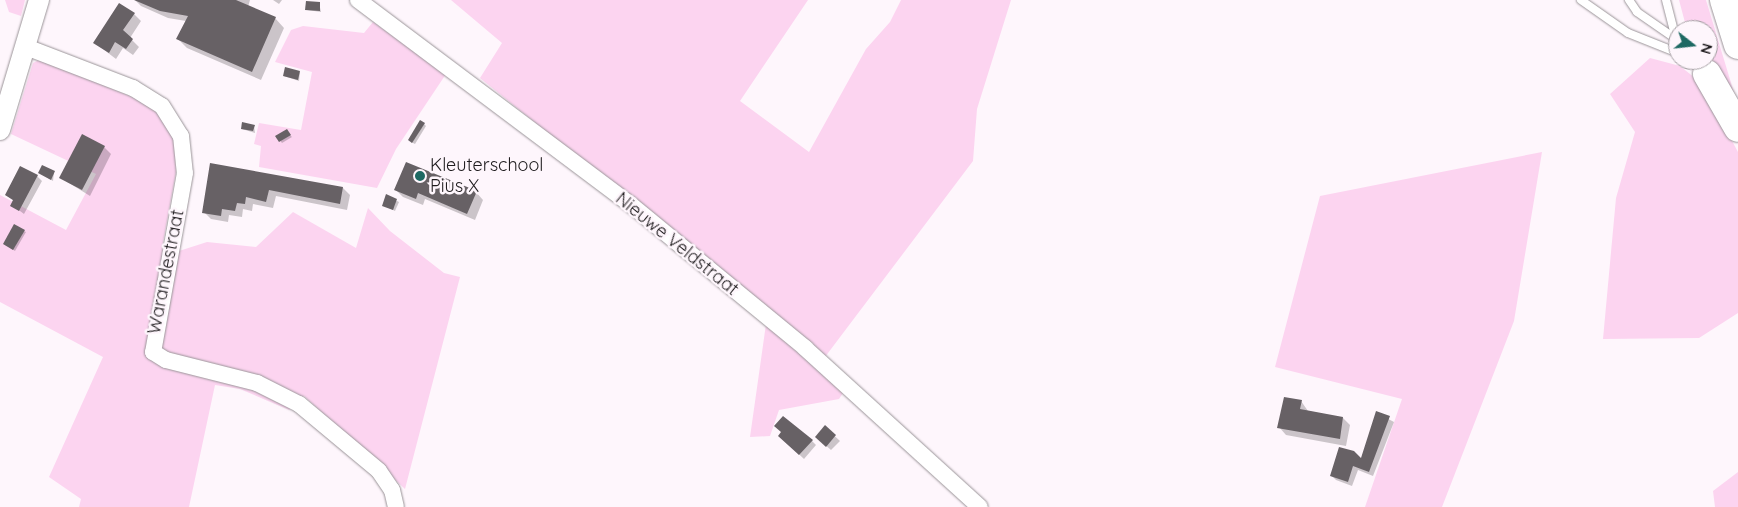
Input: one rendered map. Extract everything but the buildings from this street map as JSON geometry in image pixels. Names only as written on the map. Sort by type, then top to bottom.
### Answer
[{"type":"highway","points":[[1724,0],[1738,45]]},
{"type":"highway","points":[[1700,70],[1738,128]]},
{"type":"street","points":[[0,130],[39,0]]},
{"type":"street","name":"Nieuwe Veldstraat","points":[[358,0],[651,222],[804,348],[980,507]]},
{"type":"street","name":"Warandestraat","points":[[26,47],[133,88],[162,106],[181,136],[185,173],[152,352],[166,360],[257,383],[300,404],[379,472],[392,490],[396,507]]},
{"type":"lane","points":[[1581,0],[1628,33],[1668,49]]},
{"type":"lane","points":[[1629,0],[1637,12],[1668,35]]},
{"type":"lane","points":[[1666,0],[1671,20]]},
{"type":"shaded area","points":[[5,0],[25,0],[21,16],[9,12]]},
{"type":"shaded area","points":[[451,0],[808,0],[740,101],[809,152],[866,49],[890,22],[901,0],[1011,0],[977,109],[973,161],[825,357],[480,78],[502,43]]},
{"type":"shaded area","points":[[1679,0],[1706,0],[1712,20],[1684,20]]},
{"type":"shaded area","points":[[373,22],[446,74],[396,149],[377,188],[259,167],[261,146],[254,144],[259,123],[301,130],[312,72],[275,62],[291,30],[303,26],[364,33]]},
{"type":"shaded area","points":[[1718,40],[1738,106],[1712,70],[1718,70]]},
{"type":"shaded area","points":[[1650,58],[1668,63],[1668,70],[1685,70],[1700,82],[1738,152],[1738,313],[1699,338],[1603,339],[1616,198],[1635,132],[1610,94]]},
{"type":"shaded area","points":[[41,59],[139,100],[157,111],[174,137],[176,172],[162,248],[177,256],[179,251],[207,242],[256,247],[293,212],[356,248],[368,208],[390,231],[444,273],[460,277],[405,489],[304,396],[289,410],[240,389],[215,385],[189,507],[79,507],[81,499],[49,477],[103,357],[0,302],[0,195],[66,230],[96,174],[11,134],[33,63]]},
{"type":"shaded area","points":[[1542,152],[1514,321],[1442,507],[1365,507],[1402,399],[1275,367],[1320,196]]},
{"type":"shaded area","points":[[766,324],[843,393],[839,399],[779,410],[770,436],[750,437]]},
{"type":"shaded area","points":[[1738,472],[1738,507],[1715,507],[1713,491]]},
{"type":"place","name":"Kleuterschool Pius X","points":[[420,176]]}]
